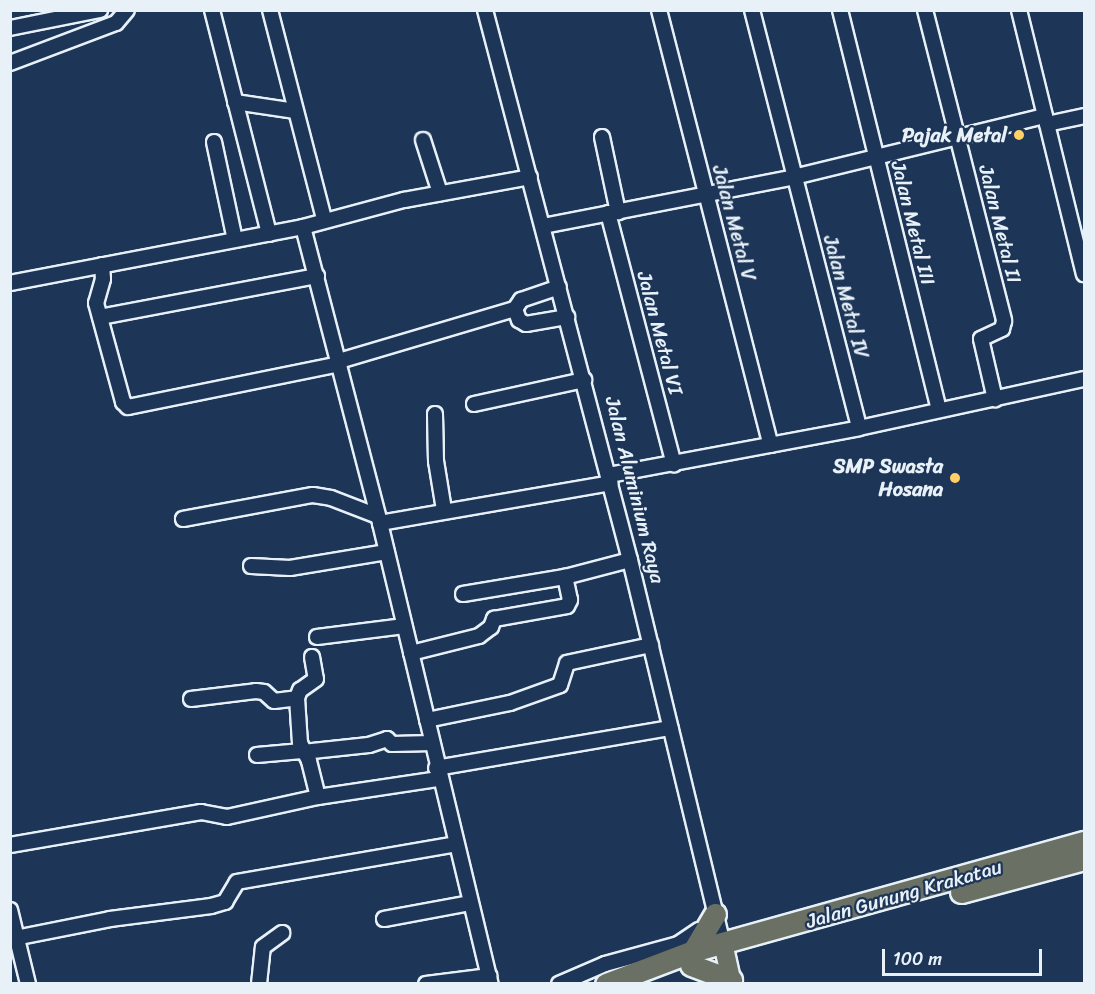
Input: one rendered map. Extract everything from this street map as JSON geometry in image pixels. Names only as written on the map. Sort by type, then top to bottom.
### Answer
[{"type":"highway","name":"Jalan Gunung Krakatau","points":[[724,950],[1084,842]]},
{"type":"highway","name":"Jalan Gunung Krakatau","points":[[724,950],[1084,859]]},
{"type":"highway","points":[[630,984],[692,958],[713,906]]},
{"type":"highway","points":[[606,984],[724,950]]},
{"type":"highway","points":[[692,958],[732,983]]},
{"type":"main road","name":"Jalan Aluminium Raya","points":[[724,950],[732,983]]},
{"type":"street","points":[[10,28],[100,10]]},
{"type":"street","points":[[10,63],[116,23],[127,10]]},
{"type":"street","points":[[212,10],[269,234]]},
{"type":"street","points":[[270,10],[324,219]]},
{"type":"street","name":"Jalan Aluminium Raya","points":[[485,10],[610,479],[724,950]]},
{"type":"street","name":"Jalan Metal V","points":[[658,10],[771,446]]},
{"type":"street","name":"Jalan Metal IV","points":[[752,10],[859,428]]},
{"type":"street","name":"Jalan Metal III","points":[[840,10],[939,410]]},
{"type":"street","name":"Jalan Metal II","points":[[925,10],[1004,321],[1002,329],[981,339],[995,399]]},
{"type":"street","points":[[1019,10],[1084,274]]},
{"type":"street","points":[[236,102],[295,111]]},
{"type":"street","points":[[543,226],[707,196],[1046,120],[1084,116]]},
{"type":"street","name":"Jalan Metal VI","points":[[602,137],[613,212],[674,464]]},
{"type":"street","points":[[423,140],[440,193]]},
{"type":"street","points":[[214,142],[235,240]]},
{"type":"street","points":[[10,283],[269,234],[440,193],[530,177]]},
{"type":"street","points":[[303,227],[387,552],[438,773],[490,980],[426,984]]},
{"type":"street","points":[[102,265],[103,279],[95,301],[123,402],[128,407],[339,362],[515,309],[521,300],[559,287]]},
{"type":"street","points":[[100,317],[317,276]]},
{"type":"street","points":[[515,309],[519,320],[526,324],[567,317]]},
{"type":"street","points":[[183,519],[313,495],[331,498],[379,520],[444,510],[610,479],[1084,379]]},
{"type":"street","points":[[474,404],[584,380]]},
{"type":"street","points":[[435,414],[436,461],[444,510]]},
{"type":"street","points":[[251,566],[290,568],[387,552]]},
{"type":"street","points":[[463,594],[565,577],[630,560]]},
{"type":"street","points":[[411,653],[479,636],[491,627],[494,619],[567,606],[570,600],[565,577]]},
{"type":"street","points":[[317,637],[404,626]]},
{"type":"street","points":[[427,720],[510,703],[560,685],[567,663],[651,645]]},
{"type":"street","points":[[312,657],[316,679],[300,690],[297,698],[303,751],[318,797]]},
{"type":"street","points":[[191,699],[256,691],[264,692],[274,701],[297,698]]},
{"type":"street","points":[[10,845],[201,812],[227,817],[670,728]]},
{"type":"street","points":[[257,755],[369,745],[387,739],[392,744],[432,743]]},
{"type":"street","points":[[14,938],[110,919],[211,906],[225,902],[237,882],[456,844]]},
{"type":"street","points":[[384,919],[470,903]]},
{"type":"street","points":[[560,984],[605,964],[687,941],[703,923],[713,906]]},
{"type":"street","points":[[10,910],[14,938],[28,984]]},
{"type":"street","points":[[259,984],[262,947],[282,933]]},
{"type":"place","name":"Pajak Metal","points":[[1019,135]]},
{"type":"place","name":"SMP Swasta Hosana","points":[[955,478]]}]
